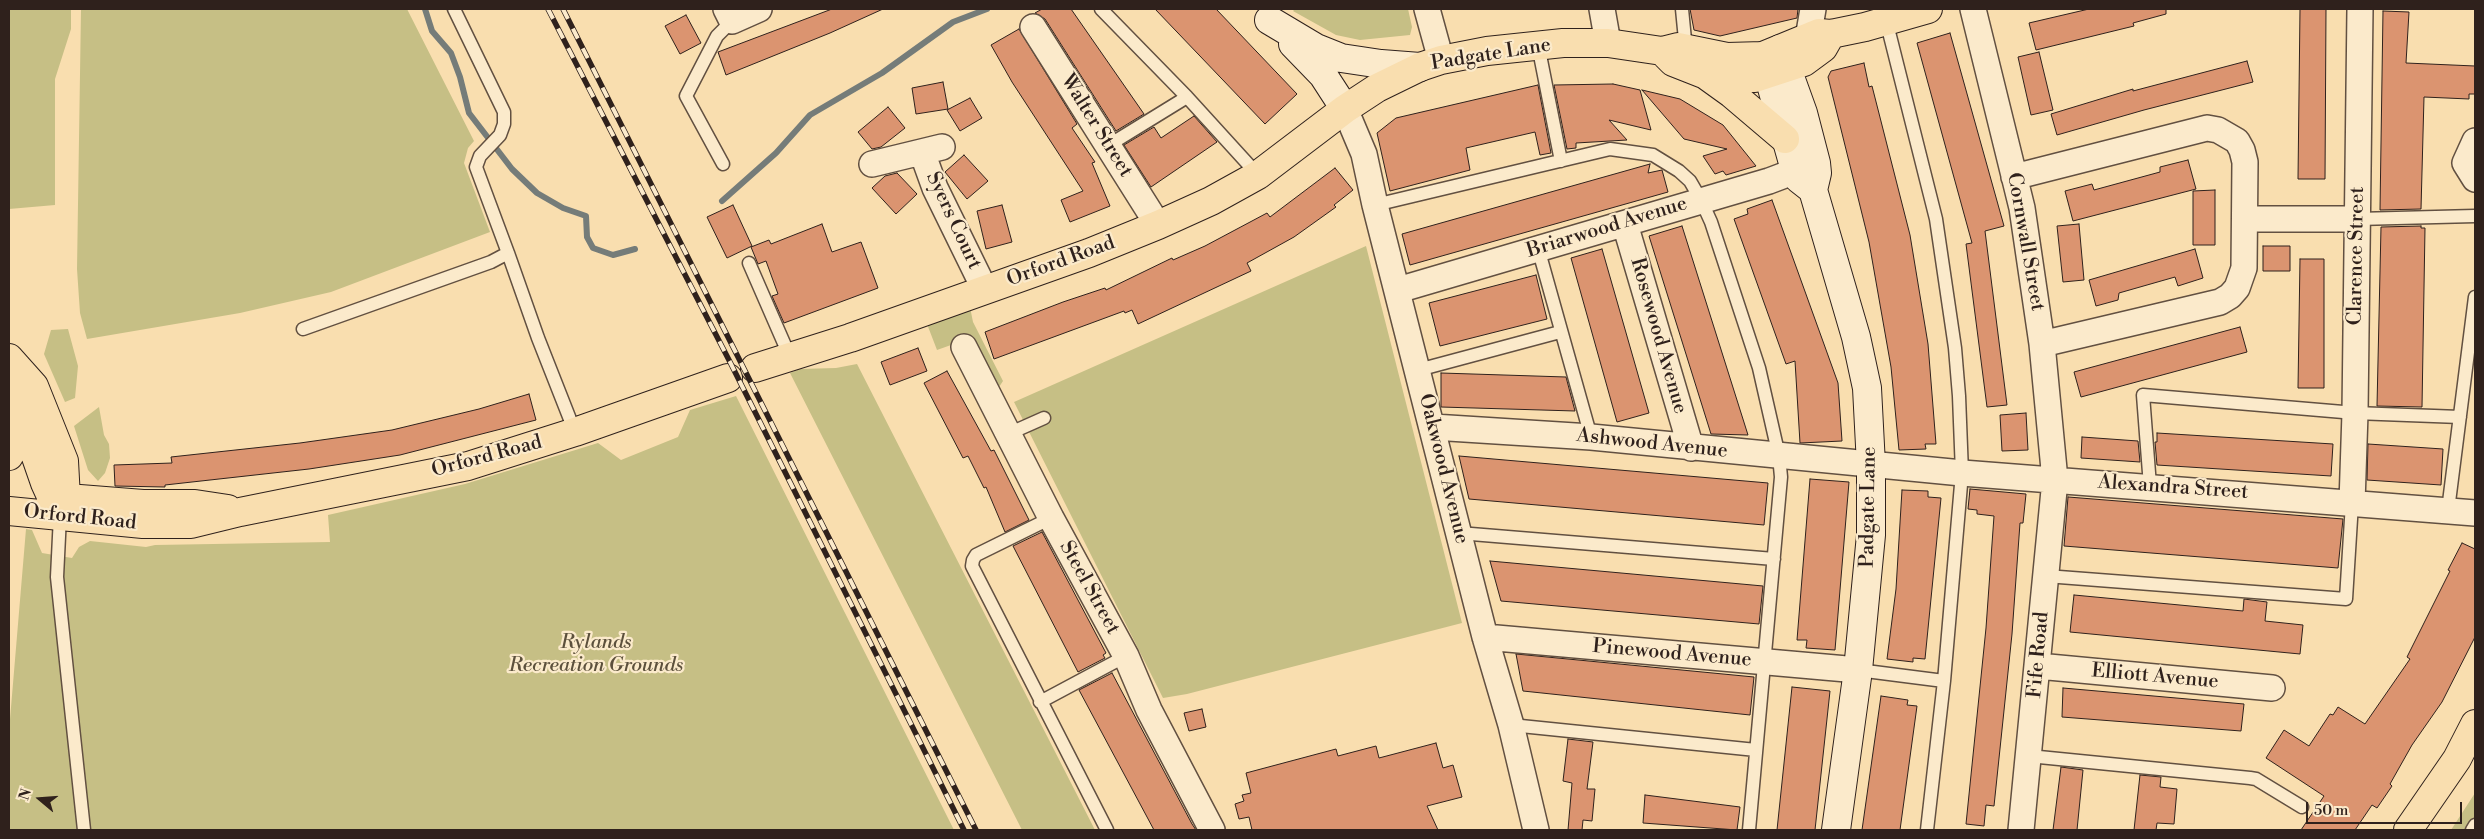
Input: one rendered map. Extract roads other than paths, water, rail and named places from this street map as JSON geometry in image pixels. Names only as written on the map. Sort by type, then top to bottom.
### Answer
[{"type":"main road","points":[[1791,55],[1886,20],[1928,9]]},
{"type":"main road","name":"Padgate Lane","points":[[1345,109],[1384,84],[1430,63],[1538,45],[1608,44],[1685,61],[1727,57],[1791,55]]},
{"type":"main road","points":[[1685,61],[1732,94],[1785,140]]},
{"type":"main road","name":"Orford Road","points":[[755,368],[850,338],[1089,253],[1211,202],[1258,175],[1345,109]]},
{"type":"main road","points":[[9,358],[34,386],[64,461],[59,503]]},
{"type":"main road","points":[[9,362],[20,411],[59,503]]},
{"type":"main road","name":"Orford Road","points":[[9,511],[59,503],[194,504],[240,512],[468,466],[575,432],[728,378]]},
{"type":"main road","points":[[9,456],[18,438],[20,411]]},
{"type":"main road","name":"Orford Road","points":[[9,492],[59,503]]},
{"type":"main road","points":[[2408,830],[2457,759],[2475,724]]},
{"type":"street","points":[[729,15],[759,9]]},
{"type":"street","points":[[1264,14],[1316,48],[1341,58],[1430,63],[1427,9]]},
{"type":"street","points":[[1602,9],[1608,44]]},
{"type":"street","points":[[1791,55],[1813,9]]},
{"type":"street","name":"Cornwall Street","points":[[1973,9],[2022,208],[2042,344],[2055,480]]},
{"type":"street","name":"Clarence Street","points":[[2352,502],[2356,412],[2360,9]]},
{"type":"street","points":[[1264,14],[1323,75],[1345,109]]},
{"type":"street","name":"Walter Street","points":[[1033,27],[1158,225]]},
{"type":"street","name":"Padgate Lane","points":[[1791,55],[1785,140],[1808,174]]},
{"type":"street","name":"Padgate Lane","points":[[1791,55],[1808,174],[1856,337],[1867,388],[1871,465],[1871,535],[1858,670],[1836,830]]},
{"type":"street","name":"Oakwood Avenue","points":[[1345,109],[1364,154],[1375,205],[1485,637],[1511,725],[1536,830]]},
{"type":"street","points":[[2014,177],[2206,128],[2218,130],[2228,135],[2242,150],[2245,162],[2246,219],[2244,268],[2241,278],[2230,296],[2220,302],[2042,344]]},
{"type":"street","points":[[2475,141],[2465,163],[2475,179]]},
{"type":"street","name":"Syers Court","points":[[872,164],[932,150],[935,188],[985,290]]},
{"type":"street","name":"Briarwood Avenue","points":[[1398,290],[1701,200],[1769,181],[1808,174]]},
{"type":"street","points":[[2246,219],[2357,219]]},
{"type":"street","name":"Rosewood Avenue","points":[[1625,224],[1691,448]]},
{"type":"street","name":"Steel Street","points":[[964,347],[1051,518],[1126,656],[1149,710],[1212,830]]},
{"type":"street","name":"Ashwood Avenue","points":[[1433,427],[1591,437],[1871,465]]},
{"type":"street","name":"Alexandra Street","points":[[1871,465],[2475,513]]},
{"type":"street","name":"Fife Road","points":[[2022,830],[2055,480]]},
{"type":"street","name":"Pinewood Avenue","points":[[1485,637],[1858,670]]},
{"type":"street","name":"Elliott Avenue","points":[[2038,666],[2272,688]]},
{"type":"lane","points":[[454,9],[504,112],[504,124],[493,144],[477,162],[476,172],[575,432]]},
{"type":"lane","points":[[1101,9],[1187,97],[1258,175]]},
{"type":"lane","points":[[1682,9],[1685,61]]},
{"type":"lane","points":[[723,164],[686,96],[729,15]]},
{"type":"lane","points":[[1886,20],[1936,219],[1955,348],[1962,473],[1944,680],[1927,830]]},
{"type":"lane","points":[[1538,45],[1561,160]]},
{"type":"lane","points":[[1109,145],[1187,97]]},
{"type":"lane","points":[[1375,205],[1610,149],[1644,152],[1680,171],[1690,181],[1711,222],[1759,368],[1779,456],[1781,477],[1749,830]]},
{"type":"lane","points":[[2357,219],[2475,216]]},
{"type":"lane","points":[[1538,248],[1591,437]]},
{"type":"lane","points":[[303,329],[491,262],[508,253]]},
{"type":"lane","points":[[749,263],[790,357]]},
{"type":"lane","points":[[2448,510],[2475,297]]},
{"type":"lane","points":[[1418,370],[1560,332]]},
{"type":"lane","points":[[2150,486],[2143,395],[2356,412],[2460,417]]},
{"type":"lane","points":[[1008,434],[1044,418]]},
{"type":"lane","points":[[2046,576],[2346,599],[2352,502]]},
{"type":"lane","points":[[59,503],[57,577],[84,830]]},
{"type":"lane","points":[[1051,518],[976,555],[972,566],[1107,830]]},
{"type":"lane","points":[[1459,533],[1774,558]]},
{"type":"lane","points":[[1040,702],[1126,656]]},
{"type":"lane","points":[[1858,670],[1944,680]]},
{"type":"lane","points":[[1511,725],[1756,750]]},
{"type":"lane","points":[[2029,756],[2256,779],[2302,807]]},
{"type":"lane","points":[[2472,830],[2475,825]]},
{"type":"waterway","points":[[425,9],[432,31],[451,53],[460,77],[469,113],[512,169],[537,193],[563,208],[586,216],[587,237],[593,248],[613,255],[635,249]]},
{"type":"waterway","points":[[722,201],[776,153],[810,115],[882,73],[953,22],[987,9]]},
{"type":"railway","points":[[548,9],[730,362],[964,830]]},
{"type":"railway","points":[[563,9],[976,830]]},
{"type":"park label","name":"Rylands Recreation Grounds","points":[[596,654]]}]
